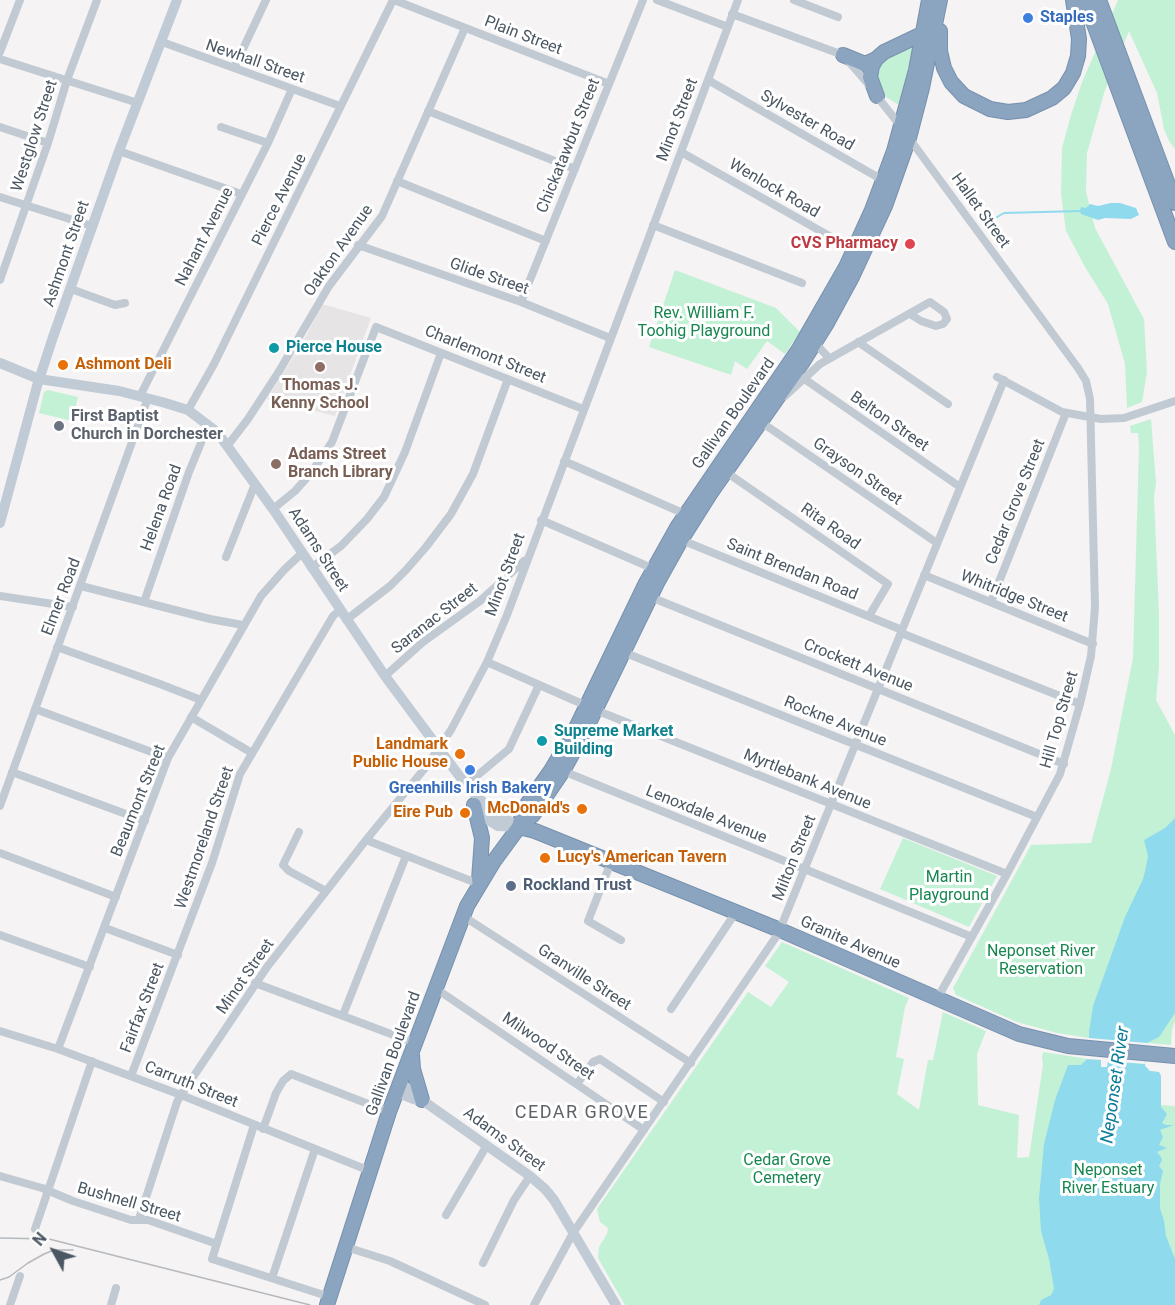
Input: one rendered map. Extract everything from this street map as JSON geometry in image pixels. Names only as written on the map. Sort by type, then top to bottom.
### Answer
[{"type":"highway","name":"Gallivan Boulevard","points":[[905,132],[929,0]]},
{"type":"highway","name":"Gallivan Boulevard","points":[[519,827],[523,810],[592,708],[623,652],[654,568],[726,472],[796,372],[852,278],[874,231],[888,182],[922,88],[941,0]]},
{"type":"highway","points":[[941,0],[940,51],[948,77],[960,92],[974,102],[990,109],[1008,112],[1026,110],[1043,104],[1057,95],[1067,83],[1075,68],[1079,45],[1073,0]]},
{"type":"highway","points":[[1085,0],[1175,242]]},
{"type":"highway","points":[[1092,0],[1175,223]]},
{"type":"highway","points":[[1099,0],[1175,203]]},
{"type":"highway","points":[[1106,0],[1175,185]]},
{"type":"highway","points":[[841,54],[865,64],[924,33]]},
{"type":"highway","points":[[876,59],[870,77],[872,88],[877,96]]},
{"type":"highway","name":"Gallivan Boulevard","points":[[329,1301],[389,1112],[463,916],[479,884],[519,827],[533,815],[563,771],[646,594],[677,538],[685,514],[796,372],[828,301],[888,182]]},
{"type":"highway","points":[[474,805],[482,838],[479,884]]},
{"type":"highway","name":"Granite Avenue","points":[[519,827],[535,831],[780,930],[1019,1034],[1052,1043],[1087,1048],[1175,1056]]},
{"type":"highway","points":[[413,1047],[413,1069],[422,1100]]},
{"type":"main road","name":"Ashmont Street","points":[[0,523],[39,379],[119,151],[177,0]]},
{"type":"main road","name":"Adams Street","points":[[0,363],[39,379],[144,397],[188,410],[212,428],[228,445],[385,676],[466,785],[492,810],[519,827]]},
{"type":"main road","name":"Adams Street","points":[[466,785],[474,805],[482,816],[498,826],[519,827]]},
{"type":"main road","name":"Adams Street","points":[[398,1088],[416,1092],[422,1100],[545,1189],[554,1200],[616,1305]]},
{"type":"street","points":[[0,52],[20,0]]},
{"type":"street","name":"Westglow Street","points":[[0,280],[96,0]]},
{"type":"street","points":[[234,68],[266,0]]},
{"type":"street","name":"Plain Street","points":[[394,0],[609,84]]},
{"type":"street","name":"Pierce Avenue","points":[[188,410],[214,364],[394,0]]},
{"type":"street","name":"Chickatawbut Street","points":[[521,302],[642,0]]},
{"type":"street","points":[[657,0],[728,27]]},
{"type":"street","name":"Minot Street","points":[[139,1219],[181,1095],[217,1044],[255,983],[425,768],[451,730],[487,662],[507,615],[738,0]]},
{"type":"street","points":[[794,0],[838,17]]},
{"type":"street","points":[[732,14],[841,54]]},
{"type":"street","name":"Oakton Avenue","points":[[228,445],[248,419],[329,286],[382,216],[465,28]]},
{"type":"street","name":"Newhall Street","points":[[162,42],[340,106]]},
{"type":"street","name":"Hallet Street","points":[[841,54],[905,132],[1082,372],[1089,390],[1090,418]]},
{"type":"street","points":[[0,59],[138,103]]},
{"type":"street","name":"Sylvester Road","points":[[708,80],[888,182]]},
{"type":"street","name":"Nahant Avenue","points":[[144,397],[268,143],[292,88]]},
{"type":"street","points":[[428,111],[575,169]]},
{"type":"street","points":[[221,126],[268,143]]},
{"type":"street","points":[[0,127],[48,143]]},
{"type":"street","points":[[119,151],[242,194]]},
{"type":"street","name":"Wenlock Road","points":[[681,152],[854,250]]},
{"type":"street","points":[[397,181],[546,241]]},
{"type":"street","points":[[0,197],[93,226]]},
{"type":"street","points":[[653,225],[802,283]]},
{"type":"street","name":"Glide Street","points":[[358,245],[521,302],[610,338]]},
{"type":"street","points":[[71,289],[115,305],[125,303]]},
{"type":"street","name":"Gallivan Boulevard","points":[[796,372],[829,358],[930,302],[944,312],[947,319],[943,324],[936,326],[929,325],[910,314]]},
{"type":"street","name":"Charlemont Street","points":[[273,509],[311,473],[332,442],[376,327],[583,409]]},
{"type":"street","points":[[858,342],[948,404]]},
{"type":"street","points":[[814,344],[829,358]]},
{"type":"street","points":[[311,568],[341,546],[384,497],[405,452],[441,353]]},
{"type":"street","name":"Belton Street","points":[[796,372],[960,487]]},
{"type":"street","points":[[346,620],[390,586],[406,570],[451,514],[473,474],[508,379]]},
{"type":"street","name":"Milton Street","points":[[534,1305],[573,1233],[772,946],[960,487],[1000,379],[1066,413]]},
{"type":"street","name":"Elmer Road","points":[[0,806],[81,586],[144,397]]},
{"type":"street","points":[[1066,413],[1110,420],[1124,418],[1175,401]]},
{"type":"street","name":"Cedar Grove Street","points":[[991,602],[1066,413]]},
{"type":"street","name":"Grayson Street","points":[[765,417],[937,543]]},
{"type":"street","name":"Hill Top Street","points":[[937,999],[1007,874],[1064,764],[1080,704],[1093,644],[1095,607],[1090,418]]},
{"type":"street","name":"Helena Road","points":[[144,602],[189,472],[203,438],[212,428]]},
{"type":"street","points":[[564,461],[685,514]]},
{"type":"street","name":"Rita Road","points":[[726,472],[888,584],[869,616]]},
{"type":"street","points":[[226,557],[255,484]]},
{"type":"street","points":[[542,520],[654,568]]},
{"type":"street","name":"Saint Brendan Road","points":[[677,538],[1080,704]]},
{"type":"street","name":"Beaumont Street","points":[[58,1049],[168,758],[261,596],[302,554]]},
{"type":"street","name":"Saranac Street","points":[[385,676],[423,642],[480,601],[527,558]]},
{"type":"street","name":"Whitridge Street","points":[[924,575],[1093,644]]},
{"type":"street","points":[[81,586],[243,625]]},
{"type":"street","name":"Crockett Avenue","points":[[646,594],[1064,764]]},
{"type":"street","points":[[0,596],[73,607]]},
{"type":"street","name":"Westmoreland Street","points":[[178,955],[212,863],[233,791],[252,753],[333,616],[339,610]]},
{"type":"street","points":[[57,647],[201,700]]},
{"type":"street","name":"Rockne Avenue","points":[[623,652],[1037,817]]},
{"type":"street","name":"Myrtlebank Avenue","points":[[487,662],[592,708],[1007,874]]},
{"type":"street","points":[[466,785],[509,749],[539,685]]},
{"type":"street","points":[[35,709],[168,758]]},
{"type":"street","points":[[191,717],[252,753]]},
{"type":"street","name":"Lenoxdale Avenue","points":[[563,771],[972,937]]},
{"type":"street","points":[[12,772],[145,821]]},
{"type":"street","points":[[299,832],[283,865],[289,871],[326,891]]},
{"type":"street","points":[[366,840],[479,884]]},
{"type":"street","points":[[0,853],[116,897]]},
{"type":"street","points":[[343,1015],[406,856]]},
{"type":"street","points":[[611,862],[588,921],[621,940]]},
{"type":"street","points":[[671,1009],[736,912]]},
{"type":"street","name":"Granville Street","points":[[463,916],[691,1063]]},
{"type":"street","name":"Fairfax Street","points":[[105,928],[178,955],[131,1076]]},
{"type":"street","points":[[0,935],[90,967]]},
{"type":"street","points":[[255,983],[343,1015],[413,1047]]},
{"type":"street","name":"Milwood Street","points":[[435,988],[644,1130]]},
{"type":"street","name":"Carruth Street","points":[[0,1031],[92,1061],[370,1171]]},
{"type":"street","points":[[577,1084],[593,1062],[600,1059],[664,1102]]},
{"type":"street","points":[[35,1229],[92,1061]]},
{"type":"street","points":[[263,1129],[276,1094],[283,1081],[291,1074],[389,1112]]},
{"type":"street","points":[[254,1125],[212,1259],[272,1278],[329,1301]]},
{"type":"street","points":[[446,1215],[487,1145]]},
{"type":"street","points":[[272,1278],[315,1149]]},
{"type":"street","name":"Bushnell Street","points":[[0,1176],[131,1220],[148,1220],[216,1244]]},
{"type":"street","points":[[483,1263],[514,1200],[530,1176]]},
{"type":"street","points":[[346,1246],[390,1261],[485,1305]]},
{"type":"street","points":[[10,1305],[20,1276]]},
{"type":"street","points":[[111,1305],[116,1288]]},
{"type":"shaded area","name":"Thomas J. Kenny School","points":[[322,304],[371,318],[335,416],[303,408],[301,411],[267,399],[306,336]]},
{"type":"green space","points":[[1118,0],[1175,0],[1175,149],[1164,129],[1157,93],[1129,31],[1105,90],[1087,153],[1086,192],[1095,228],[1144,319],[1147,372],[1142,402],[1127,408],[1125,364],[1108,304],[1066,231],[1061,194],[1062,148],[1071,115],[1082,82]]},
{"type":"green space","points":[[914,41],[899,105],[886,97],[879,86],[875,70],[880,61]]},
{"type":"green space","name":"Rev. William F. Toohig Playground","points":[[675,270],[776,308],[800,332],[785,354],[767,341],[747,369],[735,361],[731,375],[649,347]]},
{"type":"green space","points":[[48,390],[78,397],[72,421],[39,413],[44,392]]},
{"type":"green space","points":[[1151,419],[1156,483],[1154,497],[1159,614],[1159,667],[1156,700],[1175,735],[1175,1021],[1171,1045],[1147,1043],[1145,1066],[1150,1071],[1159,1072],[1161,1076],[1161,1105],[1175,1106],[1175,1305],[625,1305],[598,1258],[599,1247],[608,1228],[600,1222],[597,1209],[748,992],[771,1007],[789,982],[765,966],[782,942],[909,998],[905,1007],[896,1057],[904,1059],[897,1094],[919,1110],[928,1060],[933,1060],[943,1012],[986,1031],[977,1054],[978,1105],[1019,1115],[1017,1158],[1029,1157],[1043,1052],[1088,1059],[1089,1038],[1057,1033],[1017,1022],[956,995],[953,988],[1031,845],[1091,843],[1111,769],[1133,658],[1139,447],[1138,433],[1131,433],[1130,426]]},
{"type":"green space","name":"Martin Playground","points":[[903,838],[997,876],[969,927],[880,889]]},
{"type":"water","points":[[1111,203],[1136,208],[1139,215],[1131,219],[1098,220],[1081,214],[1080,211],[1081,207],[1086,208],[1090,204],[1098,206]]},
{"type":"water","name":"Neponset River Estuary","points":[[1175,818],[1175,1013],[1159,1037],[1147,1043],[1145,1066],[1150,1071],[1159,1072],[1161,1076],[1161,1107],[1167,1114],[1162,1123],[1174,1125],[1160,1130],[1163,1137],[1159,1145],[1167,1148],[1157,1152],[1162,1160],[1159,1166],[1163,1171],[1160,1184],[1160,1208],[1166,1236],[1175,1259],[1175,1305],[1039,1305],[1041,1300],[1051,1295],[1054,1289],[1041,1231],[1039,1198],[1044,1144],[1055,1100],[1068,1065],[1081,1065],[1089,1057],[1089,1032],[1093,1006],[1125,917],[1143,879],[1148,856],[1144,840],[1165,828]]},
{"type":"pier","points":[[1089,1038],[1147,1043],[1145,1064],[1108,1061],[1107,1067],[1101,1067],[1101,1060],[1086,1059]]},
{"type":"waterway","points":[[992,220],[1004,213],[1080,211]]},
{"type":"tram line","points":[[0,1238],[49,1239],[310,1305]]},
{"type":"tram line","points":[[0,1280],[9,1277],[44,1254],[54,1250],[73,1250]]},
{"type":"place","name":"Staples","points":[[1028,18]]},
{"type":"place","name":"CVS Pharmacy","points":[[910,244]]},
{"type":"place","name":"Pierce House","points":[[274,348]]},
{"type":"place","name":"Ashmont Deli","points":[[63,365]]},
{"type":"place","name":"Thomas J. Kenny School","points":[[320,367]]},
{"type":"place","name":"First Baptist Church in Dorchester","points":[[59,426]]},
{"type":"place","name":"Adams Street Branch Library","points":[[276,464]]},
{"type":"place","name":"Supreme Market Building","points":[[542,741]]},
{"type":"place","name":"Landmark Public House","points":[[460,754]]},
{"type":"place","name":"Greenhills Irish Bakery","points":[[470,770]]},
{"type":"place","name":"McDonald's","points":[[582,809]]},
{"type":"place","name":"Eire Pub","points":[[465,813]]},
{"type":"place","name":"Lucy's American Tavern","points":[[545,858]]},
{"type":"place","name":"Rockland Trust","points":[[511,886]]},
{"type":"district","name":"CEDAR GROVE","points":[[582,1113]]},
{"type":"park label","name":"Neponset River Reservation","points":[[1041,961]]},
{"type":"park label","name":"Cedar Grove Cemetery","points":[[787,1170]]},
{"type":"water label","name":"Neponset River","points":[[1116,1085]]}]
